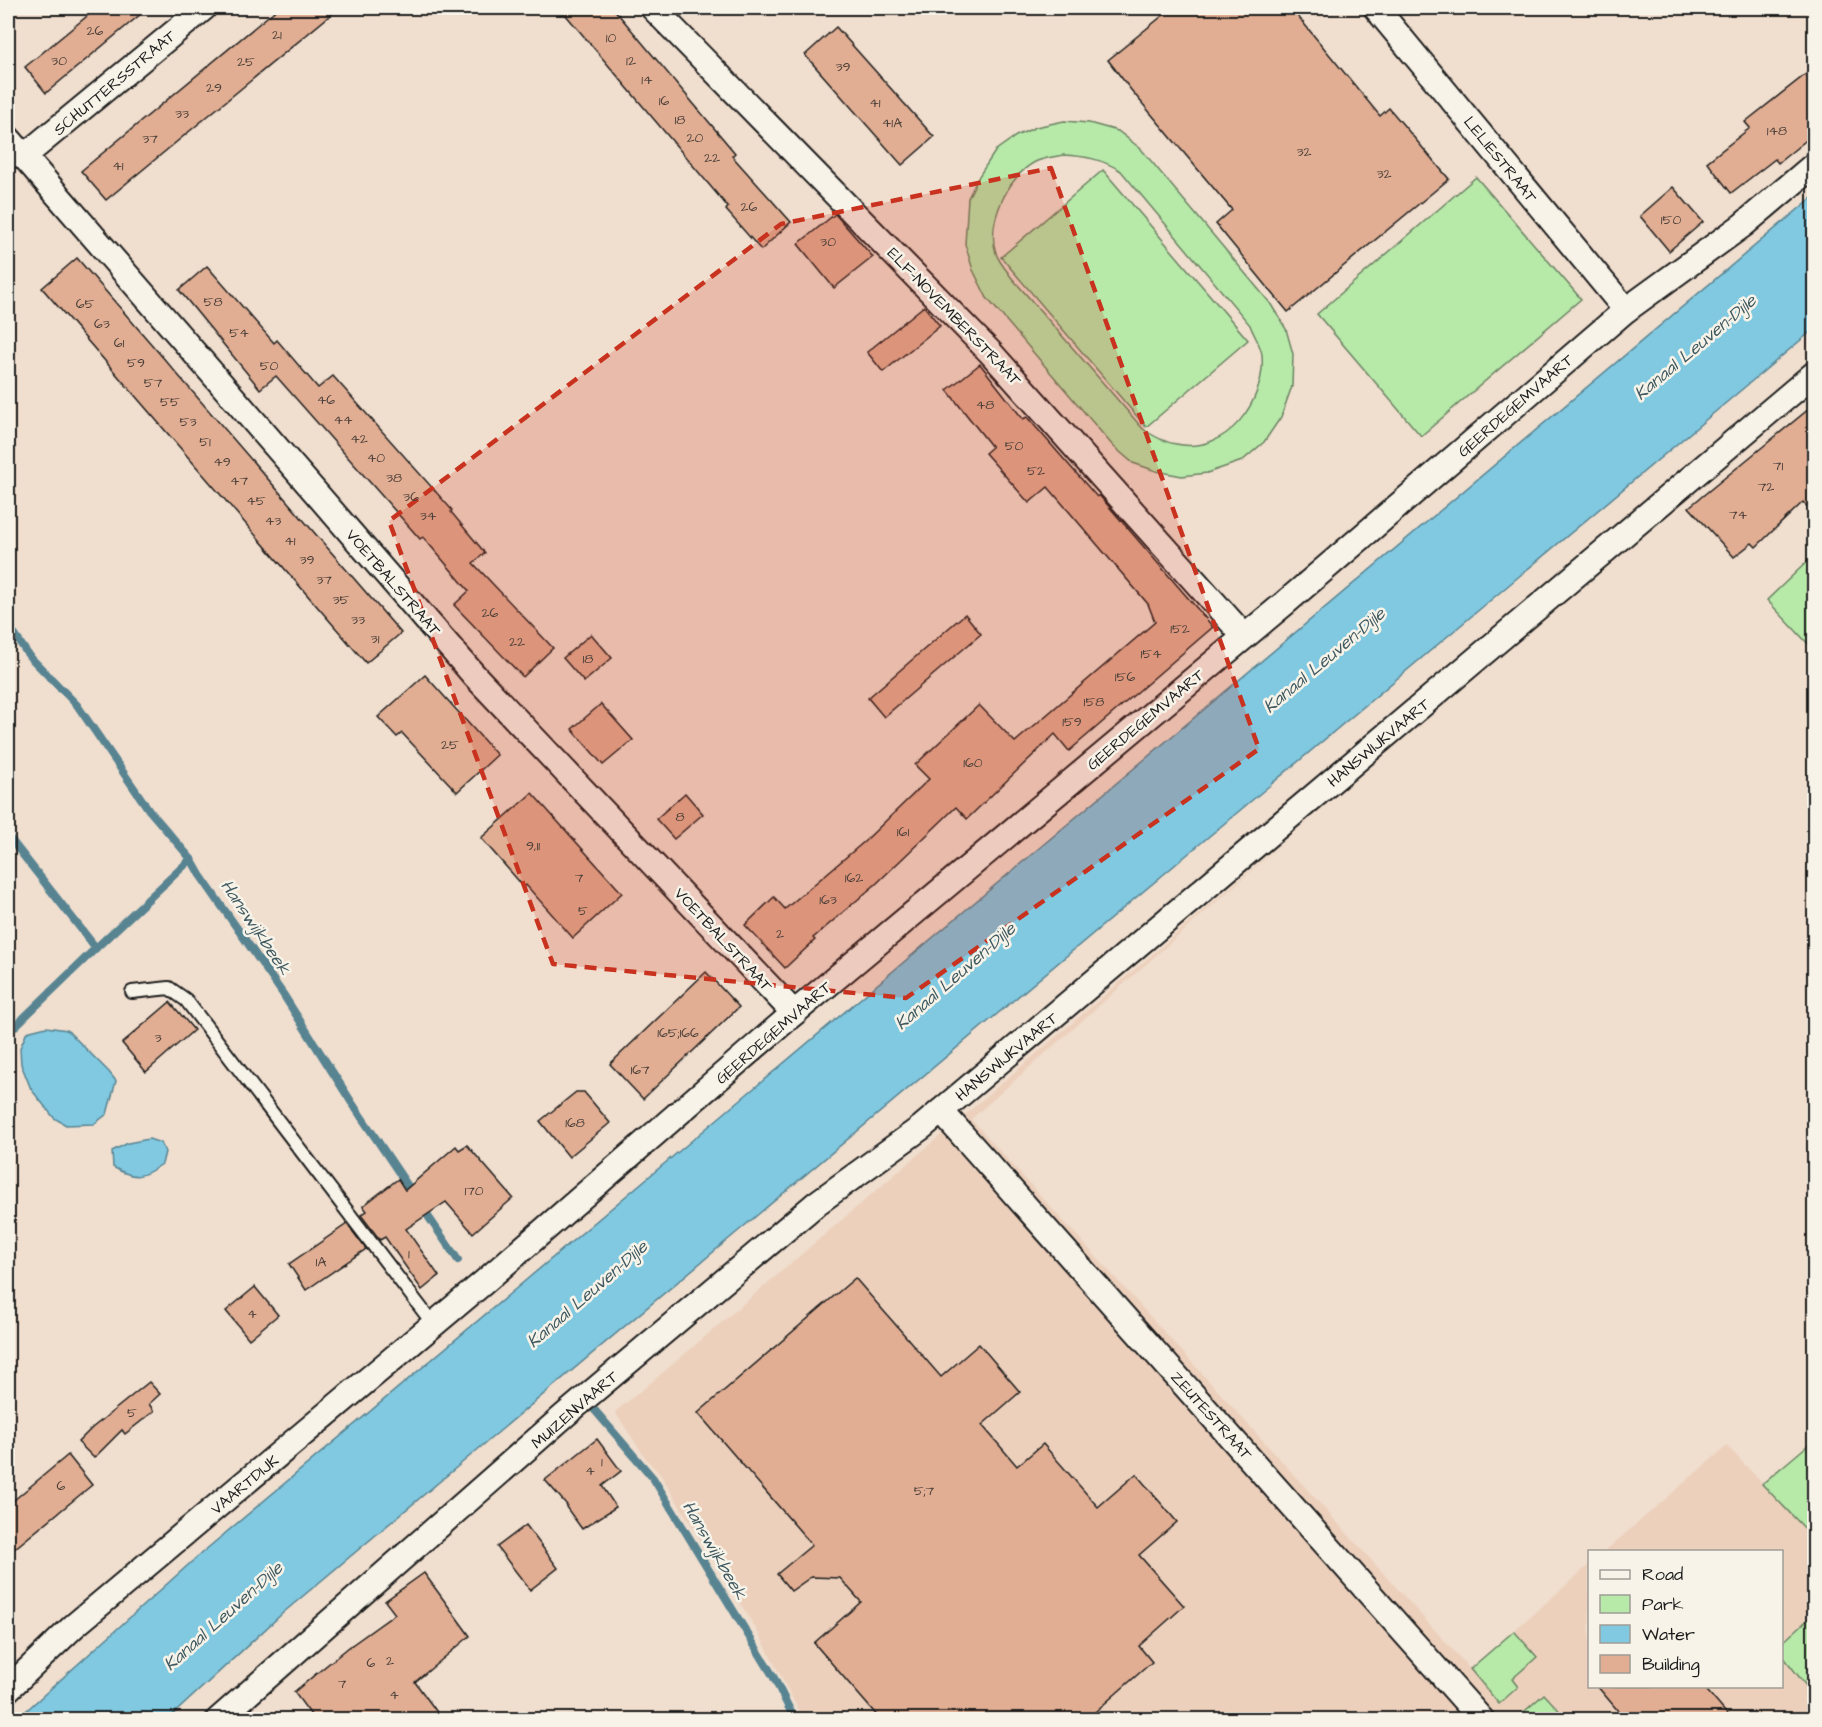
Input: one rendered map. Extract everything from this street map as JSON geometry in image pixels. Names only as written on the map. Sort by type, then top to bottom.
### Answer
[{"type":"street","name":"SCHUTTERSSTRAAT","points":[[23,157],[204,8]]},
{"type":"street","name":"ELF-NOVEMBERSTRAAT","points":[[653,8],[990,351],[1245,636]]},
{"type":"street","name":"LELIESTRAAT","points":[[1376,8],[1626,310]]},
{"type":"street","name":"VOETBALSTRAAT","points":[[8,138],[474,675],[794,1013]]},
{"type":"street","name":"GEERDEGEMVAART","points":[[483,1283],[794,1013],[1294,596],[1626,310],[1743,225],[1815,165]]},
{"type":"street","name":"HANSWIJKVAART","points":[[941,1111],[1815,374]]},
{"type":"street","name":"MUIZENVAART","points":[[218,1719],[565,1415],[817,1203],[941,1111]]},
{"type":"street","name":"ZEUTESTRAAT","points":[[941,1111],[1482,1719]]},
{"type":"street","name":"VAARTDIJK","points":[[8,1689],[74,1626],[483,1283]]},
{"type":"lane","points":[[132,992],[169,988],[186,1000],[434,1325]]},
{"type":"highlighted area","points":[[1051,168],[1259,749],[906,998],[553,964],[389,521],[781,224]]},
{"type":"shaded area","points":[[1284,842],[971,1119],[1470,1669],[1588,1566],[1588,1688],[1783,1688],[1783,1550],[1606,1550],[1727,1446],[1762,1483],[1814,1440],[1814,1719],[803,1719],[763,1641],[743,1608],[660,1474],[647,1460],[615,1412]]},
{"type":"green space","points":[[1064,121],[1089,123],[1118,131],[1141,149],[1270,303],[1286,329],[1293,354],[1292,386],[1281,417],[1264,442],[1242,461],[1207,473],[1182,476],[1156,471],[1133,463],[1113,446],[987,298],[973,270],[965,244],[968,198],[996,150],[1016,136],[1036,127]],"holes":[[[1063,155],[1086,157],[1121,171],[1250,325],[1260,347],[1262,372],[1250,406],[1240,421],[1227,433],[1212,441],[1195,445],[1167,442],[1143,429],[998,259],[994,228],[1008,189],[1016,178],[1035,162]]]},
{"type":"green space","points":[[1103,170],[1248,340],[1146,427],[1001,257]]},
{"type":"green space","points":[[1476,177],[1581,299],[1421,436],[1317,314]]},
{"type":"green space","points":[[1814,555],[1814,650],[1767,600]]},
{"type":"green space","points":[[1814,1440],[1814,1538],[1762,1484]]},
{"type":"green space","points":[[1814,1614],[1814,1696],[1783,1656],[1783,1642]]},
{"type":"green space","points":[[1514,1631],[1537,1657],[1512,1679],[1518,1687],[1499,1704],[1470,1669]]},
{"type":"green space","points":[[1544,1694],[1565,1717],[1562,1719],[1516,1719]]},
{"type":"water","name":"Kanaal Leuven-Dijle","points":[[1814,196],[1814,329],[284,1612],[168,1719],[17,1719],[197,1557]]},
{"type":"water","points":[[46,1027],[67,1030],[116,1081],[107,1114],[94,1124],[66,1125],[54,1118],[31,1089],[21,1064],[20,1048],[27,1032]]},
{"type":"water","points":[[149,1139],[161,1143],[165,1152],[162,1164],[138,1176],[127,1174],[113,1167],[112,1151],[128,1143]]},
{"type":"building","points":[[97,8],[148,8],[46,93],[25,67]]},
{"type":"building","points":[[278,8],[339,8],[106,200],[81,171]]},
{"type":"building","points":[[560,8],[613,8],[735,153],[732,156],[791,222],[761,250],[726,210],[728,207]]},
{"type":"building","points":[[1172,8],[1291,8],[1380,116],[1389,108],[1449,179],[1288,312],[1216,224],[1232,210],[1108,60]]},
{"type":"building","points":[[836,27],[934,137],[902,165],[805,55]]},
{"type":"building","points":[[1815,67],[1815,133],[1778,163],[1775,159],[1731,193],[1707,162],[1750,128],[1745,122]]},
{"type":"building","points":[[1673,187],[1703,222],[1669,251],[1640,216]]},
{"type":"building","points":[[835,214],[873,257],[834,288],[798,244]]},
{"type":"building","points":[[77,258],[401,633],[366,663],[42,288]]},
{"type":"building","points":[[207,266],[274,343],[277,340],[318,388],[333,376],[452,510],[451,512],[485,553],[473,563],[553,648],[523,677],[454,605],[469,591],[423,537],[420,539],[276,376],[260,389],[179,290]]},
{"type":"building","points":[[924,306],[940,326],[883,372],[867,352]]},
{"type":"building","points":[[980,364],[1023,419],[1027,417],[1097,497],[1099,495],[1213,627],[1069,751],[1055,734],[967,819],[956,807],[877,883],[813,938],[815,940],[785,968],[745,925],[774,897],[785,909],[865,841],[929,779],[915,765],[979,705],[1015,742],[1155,622],[1148,604],[1048,487],[1029,503],[985,453],[992,447],[947,390]]},
{"type":"building","points":[[1815,404],[1815,515],[1803,502],[1756,547],[1752,543],[1734,557],[1689,507]]},
{"type":"building","points":[[965,614],[981,634],[884,717],[868,698]]},
{"type":"building","points":[[591,634],[612,658],[584,682],[563,658]]},
{"type":"building","points":[[425,675],[497,755],[457,792],[402,733],[397,737],[378,717]]},
{"type":"building","points":[[601,704],[633,740],[603,765],[572,729]]},
{"type":"building","points":[[532,793],[622,893],[573,938],[481,838]]},
{"type":"building","points":[[685,793],[703,814],[674,839],[656,819]]},
{"type":"building","points":[[706,972],[739,1007],[643,1099],[610,1064]]},
{"type":"building","points":[[170,1002],[194,1030],[146,1072],[122,1043]]},
{"type":"building","points":[[576,1092],[584,1092],[610,1123],[569,1157],[540,1121]]},
{"type":"building","points":[[467,1145],[513,1198],[473,1233],[446,1202],[406,1229],[439,1276],[422,1290],[385,1237],[380,1240],[361,1215],[367,1211],[363,1206],[398,1179],[405,1190],[456,1146],[459,1150]]},
{"type":"building","points":[[347,1224],[366,1249],[306,1290],[289,1264]]},
{"type":"building","points":[[855,1278],[941,1377],[979,1344],[1020,1392],[982,1425],[1017,1466],[1043,1444],[1098,1507],[1136,1474],[1177,1522],[1139,1555],[1184,1606],[1139,1646],[1152,1662],[1087,1719],[880,1719],[814,1643],[861,1602],[840,1578],[811,1577],[791,1591],[777,1574],[812,1545],[698,1413]]},
{"type":"building","points":[[255,1287],[278,1315],[249,1339],[226,1311]]},
{"type":"building","points":[[149,1382],[160,1394],[149,1404],[154,1411],[125,1434],[122,1430],[94,1458],[78,1442]]},
{"type":"building","points":[[597,1439],[621,1471],[602,1486],[616,1507],[582,1529],[566,1507],[567,1505],[545,1480]]},
{"type":"building","points":[[68,1455],[92,1485],[8,1554],[8,1505]]},
{"type":"building","points":[[526,1525],[558,1568],[530,1590],[497,1547]]},
{"type":"building","points":[[424,1573],[470,1636],[415,1682],[442,1719],[314,1719],[294,1692],[349,1647],[395,1614],[385,1601]]},
{"type":"building","points":[[1599,1688],[1705,1688],[1731,1719],[1625,1719]]},
{"type":"waterway","name":"Hanswijkbeek","points":[[8,625],[29,656],[77,705],[149,810],[191,859],[283,994],[414,1195]]},
{"type":"waterway","points":[[8,836],[96,948],[191,859]]},
{"type":"waterway","points":[[8,1033],[96,948]]},
{"type":"waterway","name":"Hanswijkbeek","points":[[421,1206],[458,1260]]},
{"type":"waterway","name":"Hanswijkbeek","points":[[592,1407],[653,1478],[773,1676],[795,1720]]}]
